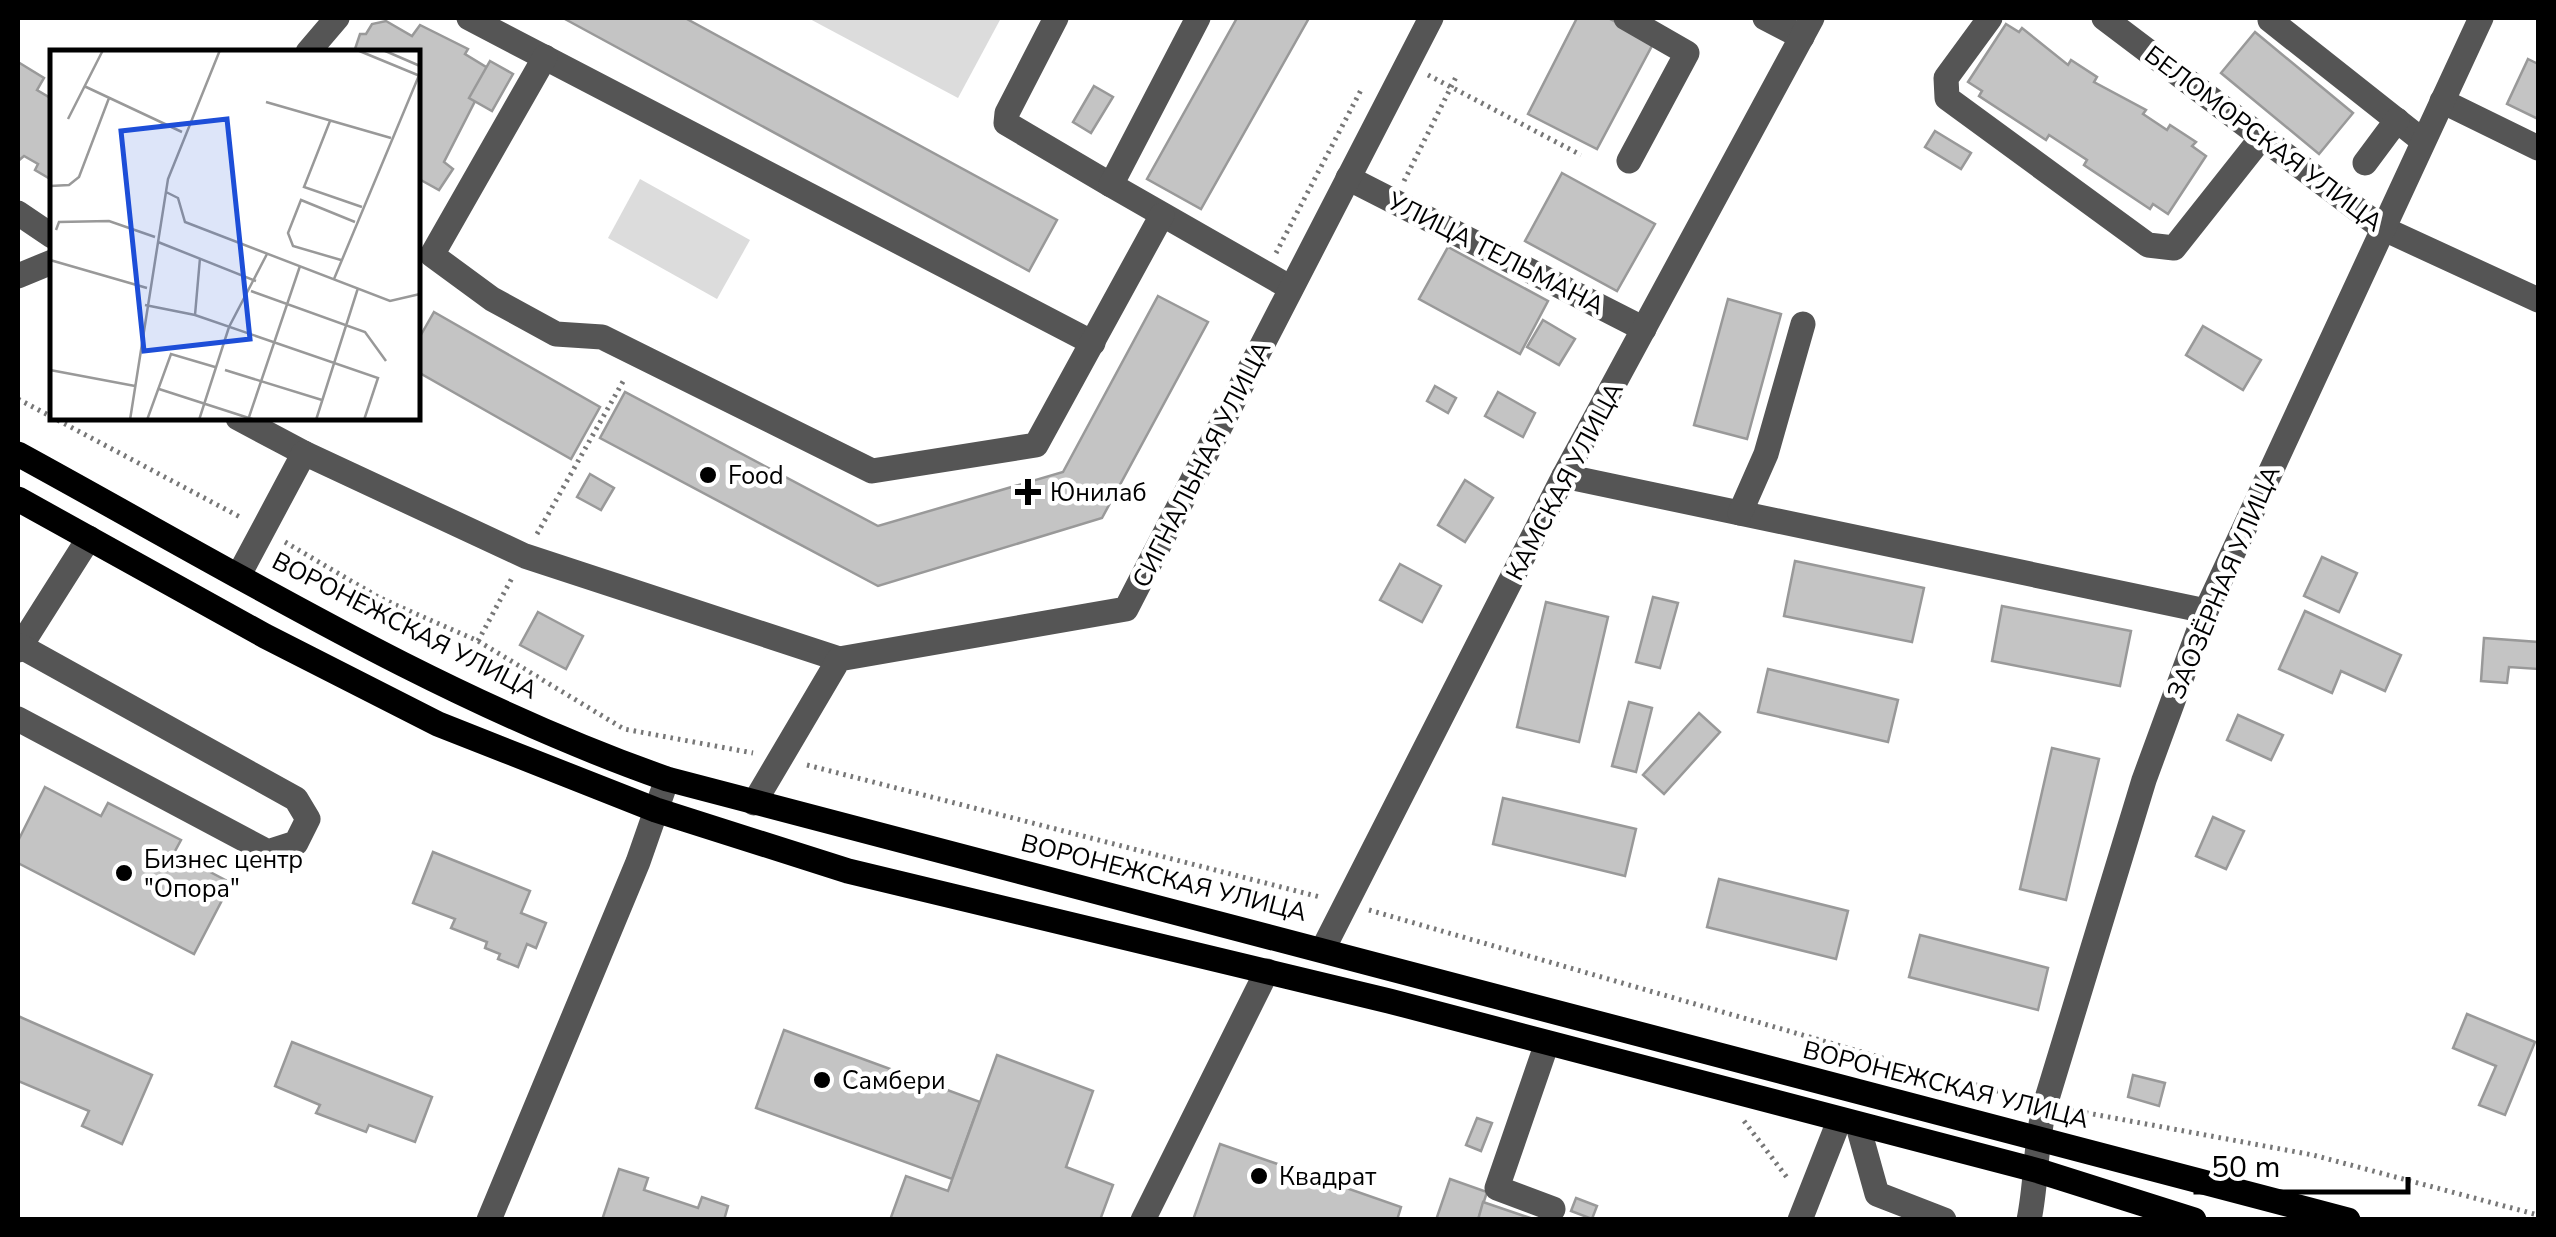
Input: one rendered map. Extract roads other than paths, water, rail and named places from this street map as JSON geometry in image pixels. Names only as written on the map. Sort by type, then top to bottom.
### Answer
[{"type":"main road","name":"ВОРОНЕЖСКАЯ УЛИЦА","points":[[18,454],[417,670],[561,738],[667,778],[2348,1220]]},
{"type":"main road","points":[[18,500],[265,636],[438,724],[656,810],[848,870],[1267,971],[2038,1171],[2194,1220]]},
{"type":"street","points":[[310,50],[337,18]]},
{"type":"street","points":[[470,18],[1094,343]]},
{"type":"street","points":[[1056,18],[1006,123],[1291,288]]},
{"type":"street","points":[[1110,185],[1198,18]]},
{"type":"street","name":"СИГНАЛЬНАЯ УЛИЦА","points":[[839,660],[1126,609],[1431,18]]},
{"type":"street","points":[[1626,18],[1687,53],[1629,161]]},
{"type":"street","points":[[1765,18],[1807,27]]},
{"type":"street","points":[[1990,18],[1946,78],[1947,98],[2148,246],[2174,248],[2262,138]]},
{"type":"street","name":"БЕЛОМОРСКАЯ УЛИЦА","points":[[2104,18],[2382,228],[2538,300]]},
{"type":"street","name":"ЗАОЗЁРНАЯ УЛИЦА","points":[[2028,1220],[2038,1171],[2036,1137],[2045,1105],[2150,762],[2206,611],[2481,18]]},
{"type":"street","points":[[2270,20],[2423,141]]},
{"type":"street","name":"КАМСКАЯ УЛИЦА","points":[[1323,949],[1564,476],[1807,27]]},
{"type":"street","points":[[545,57],[432,255],[492,299],[556,334],[602,337],[872,471],[1036,444],[1162,214]]},
{"type":"street","points":[[2442,101],[2538,148]]},
{"type":"street","points":[[2365,164],[2396,120]]},
{"type":"street","name":"УЛИЦА ТЕЛЬМАНА","points":[[1348,178],[1644,329]]},
{"type":"street","points":[[18,213],[50,235]]},
{"type":"street","points":[[18,276],[50,263]]},
{"type":"street","points":[[1740,513],[1766,454],[1803,324]]},
{"type":"street","points":[[242,420],[524,556],[839,660],[754,803]]},
{"type":"street","points":[[240,573],[266,531],[304,453]]},
{"type":"street","points":[[1564,476],[2206,611]]},
{"type":"street","points":[[18,720],[268,852],[296,843],[308,819],[296,799],[19,648],[89,538]]},
{"type":"street","points":[[490,1220],[667,778]]},
{"type":"street","points":[[1143,1220],[1267,971]]},
{"type":"street","points":[[1547,1044],[1497,1188],[1553,1210]]},
{"type":"street","points":[[1803,1211],[1848,1123]]},
{"type":"street","points":[[1848,1123],[1877,1194],[1944,1220]]},
{"type":"place","name":"Food","points":[[708,475]]},
{"type":"place","name":"Юнилаб","points":[[1028,492]]},
{"type":"place","name":"Бизнес центр \"Опора\"","points":[[124,873]]},
{"type":"place","name":"Самбери","points":[[822,1080]]},
{"type":"place","name":"Квадрат","points":[[1259,1176]]}]
